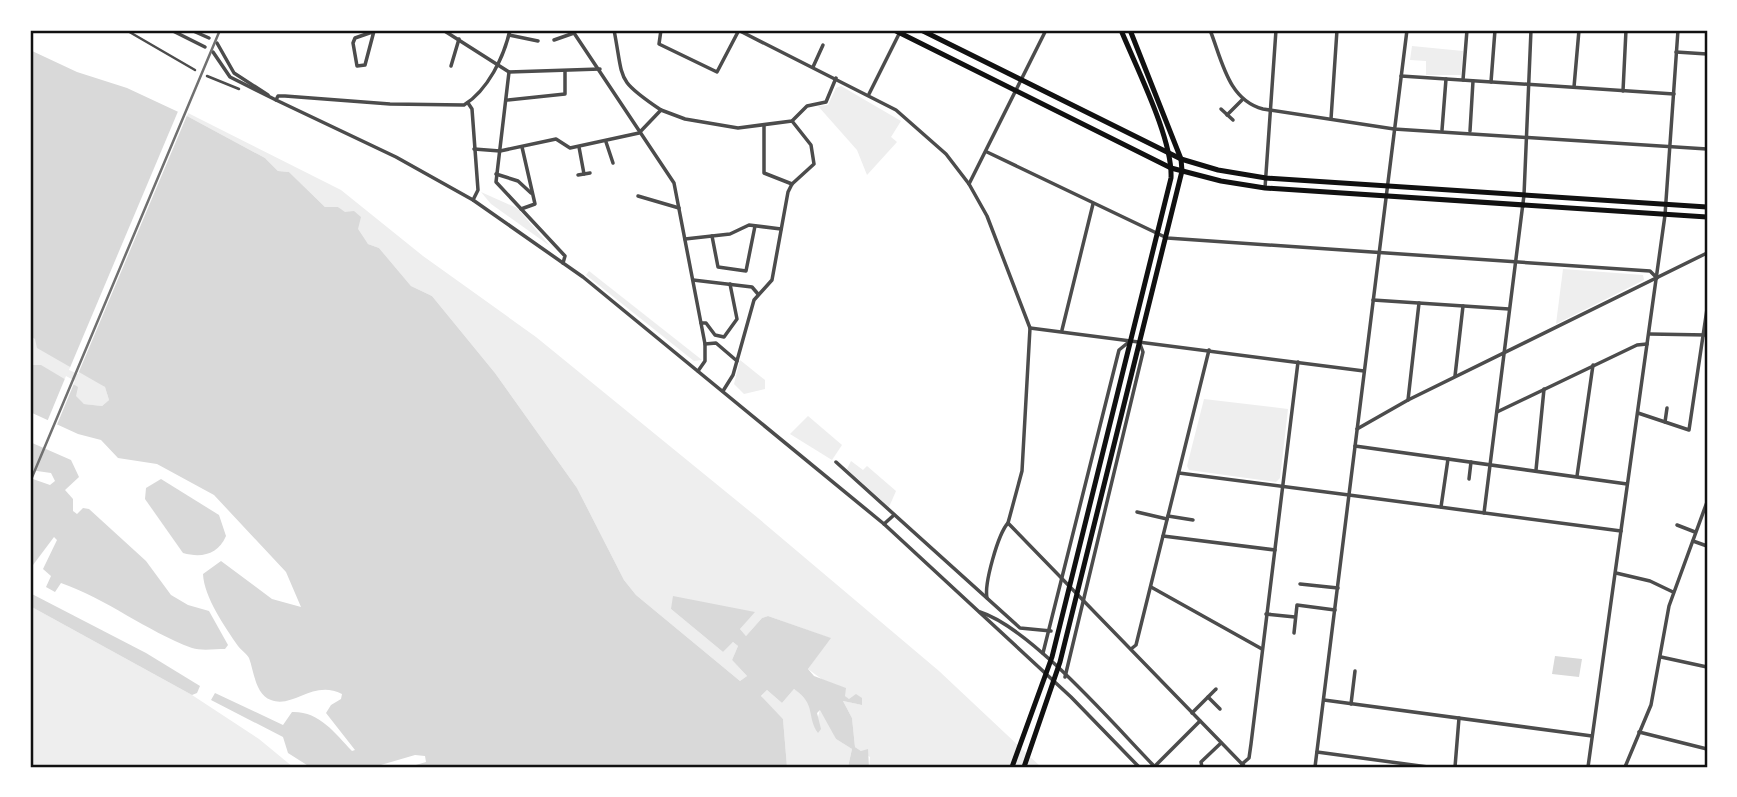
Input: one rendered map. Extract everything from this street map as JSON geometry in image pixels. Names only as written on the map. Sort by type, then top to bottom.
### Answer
[{"type":"main road","points":[[921,30],[1181,159],[1218,170],[1266,178],[1707,207]]},
{"type":"main road","points":[[1012,767],[1052,657],[1157,236],[1171,168],[1121,30]]},
{"type":"main road","points":[[1024,767],[1050,699],[1182,171],[1181,159],[1130,30]]},
{"type":"main road","points":[[898,31],[1171,168],[1182,171],[1265,188],[1707,217]]},
{"type":"street","points":[[126,30],[195,70]]},
{"type":"street","points":[[171,30],[205,47]]},
{"type":"street","points":[[191,30],[209,38]]},
{"type":"street","points":[[376,30],[365,65],[357,66],[353,43],[355,38],[376,30]]},
{"type":"street","points":[[443,30],[509,72],[600,69]]},
{"type":"street","points":[[276,100],[278,96],[285,96],[390,104],[468,103],[484,86],[497,63],[510,30]]},
{"type":"street","points":[[614,30],[620,74],[625,83],[661,110],[685,119],[738,128],[792,121],[807,106],[826,102],[836,78]]},
{"type":"street","points":[[661,30],[659,44],[717,72],[739,30],[836,78],[868,94],[919,128],[946,154],[969,184],[992,227],[1030,328],[1022,471],[989,577],[988,598]]},
{"type":"street","points":[[969,184],[1046,30]]},
{"type":"street","points":[[1209,30],[1234,91],[1242,100],[1270,111],[1394,129],[1707,149]]},
{"type":"street","points":[[1265,188],[1276,30]]},
{"type":"street","points":[[1331,119],[1337,30]]},
{"type":"street","points":[[1315,767],[1407,30]]},
{"type":"street","points":[[1463,80],[1467,30]]},
{"type":"street","points":[[1491,82],[1495,30]]},
{"type":"street","points":[[1484,513],[1524,195],[1531,30]]},
{"type":"street","points":[[1574,88],[1578,30]]},
{"type":"street","points":[[1623,90],[1626,30]]},
{"type":"street","points":[[1588,767],[1665,215],[1678,30]]},
{"type":"street","points":[[554,40],[573,31],[642,131],[674,183],[705,344],[705,361],[698,371]]},
{"type":"street","points":[[868,94],[898,31]]},
{"type":"street","points":[[509,36],[538,41]]},
{"type":"street","points":[[450,65],[459,39]]},
{"type":"street","points":[[217,43],[234,73],[276,100]]},
{"type":"street","points":[[813,67],[823,45]]},
{"type":"street","points":[[213,52],[230,77],[396,158],[473,200],[563,263],[884,524],[1071,697],[1139,767]]},
{"type":"street","points":[[1676,52],[1707,54]]},
{"type":"street","points":[[507,100],[565,94],[565,71]]},
{"type":"street","points":[[509,72],[496,182],[565,256],[563,263]]},
{"type":"street","points":[[208,76],[239,89]]},
{"type":"street","points":[[1401,76],[1674,94]]},
{"type":"street","points":[[1442,130],[1446,79]]},
{"type":"street","points":[[1470,132],[1473,81]]},
{"type":"street","points":[[1227,115],[1242,100]]},
{"type":"street","points":[[468,103],[472,109],[478,191],[473,200]]},
{"type":"street","points":[[1221,109],[1233,120]]},
{"type":"street","points":[[474,149],[500,151],[556,139],[562,146],[579,147],[606,142],[642,131],[661,110]]},
{"type":"street","points":[[723,391],[737,362],[744,330],[758,294],[772,280],[792,184],[814,164],[811,145],[792,121]]},
{"type":"street","points":[[764,125],[764,173],[792,184]]},
{"type":"street","points":[[606,142],[613,163]]},
{"type":"street","points":[[521,209],[535,204],[522,147]]},
{"type":"street","points":[[579,147],[584,174]]},
{"type":"street","points":[[987,152],[1157,236],[1167,238],[1650,271],[1657,278]]},
{"type":"street","points":[[578,175],[590,173]]},
{"type":"street","points":[[496,174],[519,181],[532,194]]},
{"type":"street","points":[[638,196],[679,208]]},
{"type":"street","points":[[1062,330],[1093,204]]},
{"type":"street","points":[[685,239],[755,226],[781,229]]},
{"type":"street","points":[[712,236],[718,267],[746,271],[755,226]]},
{"type":"street","points":[[1357,429],[1455,376],[1707,253]]},
{"type":"street","points":[[693,280],[751,287],[758,294]]},
{"type":"street","points":[[701,323],[706,323],[715,335],[724,337],[737,319],[730,284]]},
{"type":"street","points":[[1373,300],[1509,309]]},
{"type":"street","points":[[1408,400],[1419,303]]},
{"type":"street","points":[[1455,376],[1463,306]]},
{"type":"street","points":[[1638,413],[1689,430],[1707,309]]},
{"type":"street","points":[[1030,328],[1062,330],[1364,371]]},
{"type":"street","points":[[1648,334],[1704,335]]},
{"type":"street","points":[[1043,653],[1064,581],[1119,350],[1130,340]]},
{"type":"street","points":[[1065,677],[1085,603],[1143,352],[1140,342]]},
{"type":"street","points":[[705,344],[716,343],[737,362]]},
{"type":"street","points":[[1497,412],[1637,345],[1647,344]]},
{"type":"street","points":[[1131,649],[1136,645],[1209,350]]},
{"type":"street","points":[[1008,523],[1244,766],[1250,751],[1298,362]]},
{"type":"street","points":[[1577,476],[1593,365]]},
{"type":"street","points":[[1536,470],[1544,390]]},
{"type":"street","points":[[1665,422],[1667,408]]},
{"type":"street","points":[[1355,446],[1627,484]]},
{"type":"street","points":[[1441,507],[1448,459]]},
{"type":"street","points":[[836,462],[1020,628],[1051,631]]},
{"type":"street","points":[[1469,479],[1471,462]]},
{"type":"street","points":[[1179,473],[1622,531]]},
{"type":"street","points":[[1625,767],[1651,705],[1674,593],[1707,502]]},
{"type":"street","points":[[1137,512],[1193,520]]},
{"type":"street","points":[[884,524],[894,515]]},
{"type":"street","points":[[1678,525],[1696,533]]},
{"type":"street","points":[[1163,536],[1275,550]]},
{"type":"street","points":[[1693,541],[1707,546]]},
{"type":"street","points":[[1616,573],[1650,581],[1674,593]]},
{"type":"street","points":[[1300,583],[1338,588]]},
{"type":"street","points":[[1151,587],[1262,649]]},
{"type":"street","points":[[1294,633],[1297,605],[1335,610]]},
{"type":"street","points":[[980,612],[998,618],[1043,653],[1155,767],[1199,720]]},
{"type":"street","points":[[1266,614],[1295,617]]},
{"type":"street","points":[[1661,657],[1707,667]]},
{"type":"street","points":[[1351,704],[1355,671]]},
{"type":"street","points":[[1192,713],[1216,689]]},
{"type":"street","points":[[1208,697],[1220,709]]},
{"type":"street","points":[[1324,700],[1592,736]]},
{"type":"street","points":[[1455,767],[1459,718]]},
{"type":"street","points":[[1639,732],[1707,749]]},
{"type":"street","points":[[1202,767],[1201,762],[1221,743]]},
{"type":"street","points":[[1317,752],[1428,767]]},
{"type":"street","points":[[1359,767],[1361,758]]},
{"type":"shaded area","points":[[1412,46],[1463,51],[1461,75],[1426,75],[1426,61],[1410,60]]},
{"type":"shaded area","points":[[30,50],[77,72],[127,88],[187,116],[265,158],[278,171],[289,172],[325,207],[338,207],[345,212],[354,211],[361,217],[358,229],[368,244],[379,248],[411,286],[432,296],[495,373],[577,488],[624,580],[636,595],[740,681],[747,676],[732,660],[738,646],[733,642],[723,652],[671,609],[673,596],[755,612],[740,629],[746,636],[762,618],[768,616],[831,638],[808,669],[814,676],[846,688],[845,696],[849,699],[856,694],[862,698],[862,705],[843,701],[852,718],[855,747],[861,751],[868,749],[869,767],[848,767],[852,749],[836,739],[820,710],[817,713],[821,729],[818,733],[809,705],[794,689],[782,703],[767,690],[761,696],[783,719],[787,767],[409,767],[426,762],[425,756],[415,755],[374,767],[310,767],[288,753],[283,737],[211,700],[215,693],[283,725],[292,712],[310,715],[326,724],[352,751],[355,750],[326,713],[331,705],[341,699],[342,694],[322,690],[279,702],[266,697],[258,688],[249,658],[216,612],[203,574],[221,561],[272,599],[301,607],[286,572],[214,495],[157,464],[118,458],[101,440],[78,434],[30,412],[30,365],[41,365],[78,387],[76,396],[84,404],[102,406],[109,400],[105,387],[37,348],[35,339],[30,336]]},
{"type":"shaded area","points":[[841,86],[901,121],[891,137],[897,142],[867,175],[857,150],[818,106],[828,105],[836,88]]},
{"type":"shaded area","points":[[188,113],[341,190],[423,256],[536,337],[758,518],[939,671],[1041,767],[869,767],[870,757],[855,747],[852,718],[843,701],[862,705],[850,700],[808,669],[830,638],[768,616],[762,618],[746,636],[740,629],[754,612],[671,609],[723,652],[733,642],[738,646],[732,660],[747,676],[740,681],[636,595],[624,580],[577,488],[495,373],[432,296],[411,286],[379,248],[368,244],[338,207],[325,207],[289,172],[278,171],[265,158],[187,116]]},
{"type":"shaded area","points":[[481,192],[517,208],[550,246],[491,204]]},
{"type":"shaded area","points":[[1563,269],[1643,275],[1644,280],[1556,324]]},
{"type":"shaded area","points":[[589,271],[702,360],[694,361],[586,275]]},
{"type":"shaded area","points":[[31,336],[105,387],[109,400],[102,406],[84,404],[30,365]]},
{"type":"shaded area","points":[[740,360],[765,380],[765,389],[744,394],[734,384]]},
{"type":"shaded area","points":[[1204,399],[1288,409],[1280,478],[1276,482],[1189,470],[1187,466]]},
{"type":"shaded area","points":[[808,416],[842,445],[832,460],[790,434]]},
{"type":"shaded area","points":[[30,442],[71,460],[79,477],[65,490],[73,499],[73,511],[77,514],[83,508],[89,509],[146,561],[171,595],[188,605],[209,611],[228,645],[225,649],[192,648],[78,590],[61,583],[55,592],[46,587],[51,576],[43,569],[57,540],[54,537],[33,565],[30,564],[30,478],[50,485],[55,481],[51,473],[30,470]]},
{"type":"shaded area","points":[[851,461],[863,470],[867,466],[896,491],[889,507],[847,469]]},
{"type":"shaded area","points":[[161,479],[219,515],[226,536],[214,551],[202,555],[183,553],[145,499],[146,488]]},
{"type":"shaded area","points":[[30,593],[146,653],[200,686],[197,693],[192,695],[30,606]]},
{"type":"shaded area","points":[[30,606],[192,695],[259,739],[293,767],[36,767],[30,764]]},
{"type":"shaded area","points":[[1555,656],[1582,659],[1579,677],[1552,674]]},
{"type":"shaded area","points":[[794,689],[810,706],[813,720],[817,721],[820,709],[824,711],[836,739],[852,749],[848,767],[787,767],[783,719],[761,697],[767,690],[782,703]]},
{"type":"pier","points":[[179,109],[188,113],[78,374],[69,370]]},
{"type":"pier","points":[[66,376],[75,381],[56,427],[47,422]]},
{"type":"railway","points":[[30,482],[220,30]]}]
